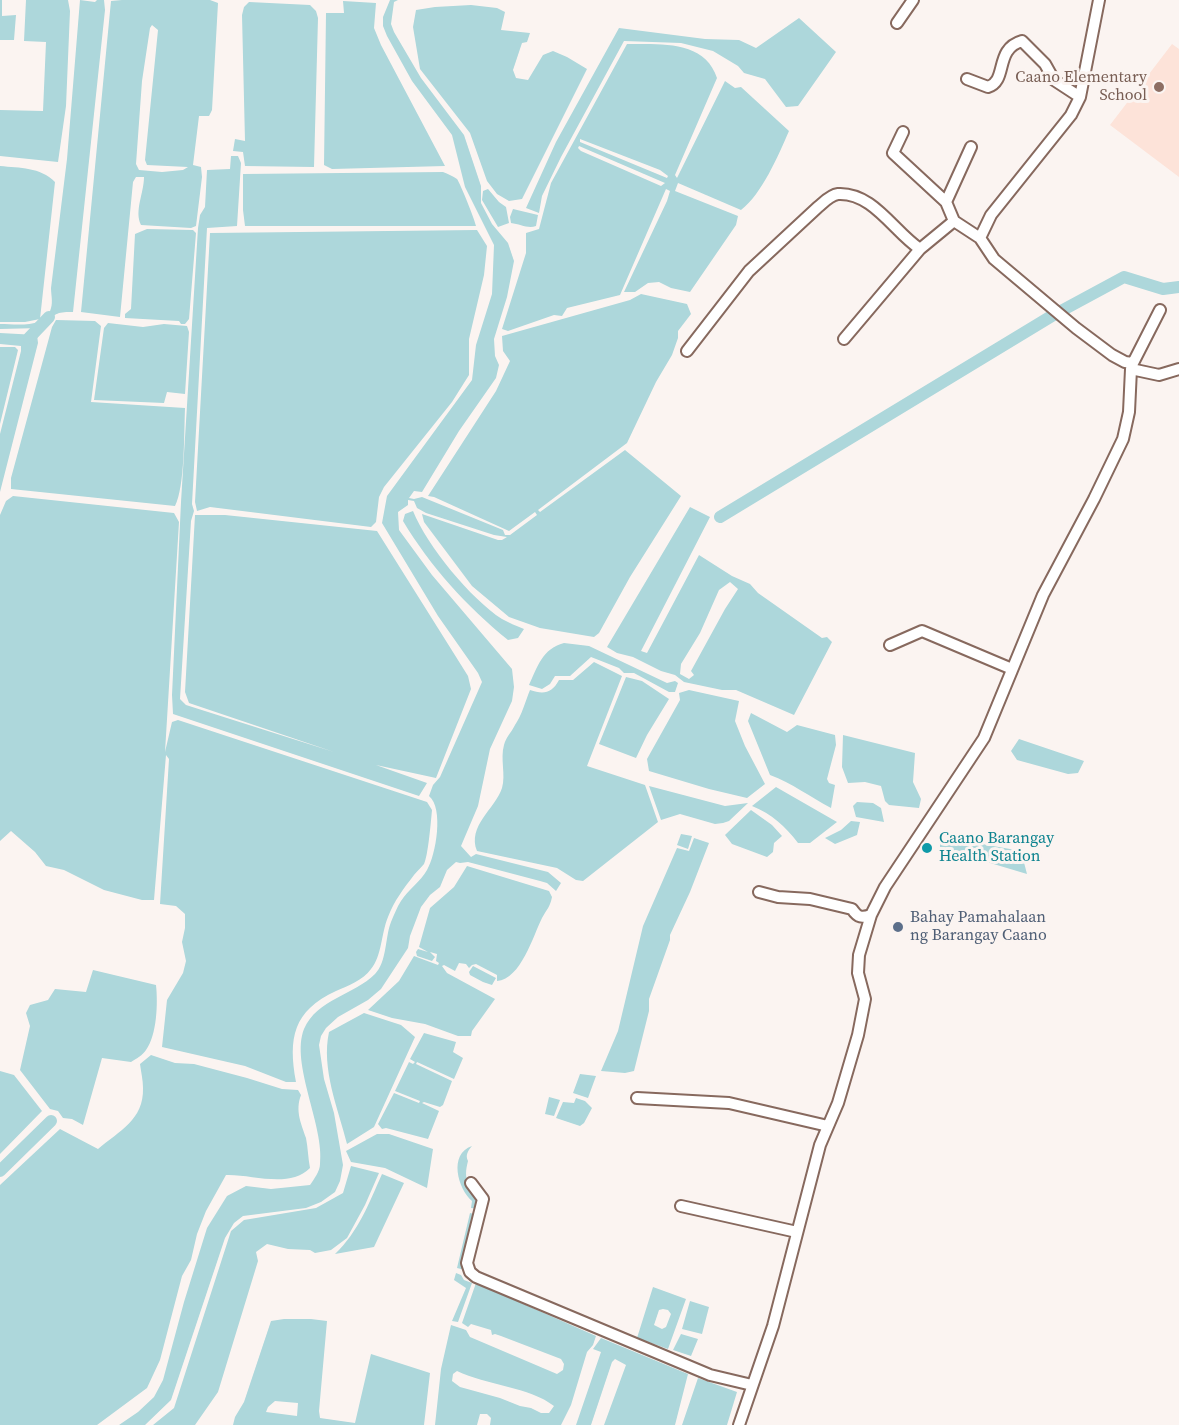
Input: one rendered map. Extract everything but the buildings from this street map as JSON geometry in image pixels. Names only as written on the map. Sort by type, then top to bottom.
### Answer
[{"type":"street","points":[[897,23],[913,0]]},
{"type":"street","points":[[980,238],[991,215],[1071,115],[1080,97],[1099,0]]},
{"type":"street","points":[[967,79],[988,87],[994,86],[998,80],[1006,51],[1013,44],[1022,41],[1045,64],[1054,80],[1080,97]]},
{"type":"street","points":[[903,132],[893,153],[946,202],[954,221],[980,238],[994,259],[1112,355],[1132,366],[1159,375],[1179,369]]},
{"type":"street","points":[[946,202],[971,147]]},
{"type":"street","points":[[687,351],[749,271],[818,207],[837,194],[861,199],[870,204],[920,249]]},
{"type":"street","points":[[844,339],[920,249],[954,221]]},
{"type":"street","points":[[739,1425],[773,1326],[820,1145],[838,1103],[858,1035],[865,999],[858,973],[859,955],[871,915],[885,887],[984,738],[1043,595],[1123,439],[1129,412],[1132,366],[1160,310]]},
{"type":"street","points":[[890,645],[922,631],[1012,669]]},
{"type":"street","points":[[759,892],[778,897],[810,899],[852,909],[856,915],[862,917],[871,915]]},
{"type":"street","points":[[637,1098],[729,1103],[828,1126]]},
{"type":"street","points":[[471,1183],[483,1199],[467,1263],[470,1272],[476,1277],[710,1375],[752,1385]]},
{"type":"street","points":[[681,1206],[797,1232]]},
{"type":"shaded area","name":"Caano Elementary School","points":[[1172,44],[1179,49],[1179,177],[1110,125]]},
{"type":"water","points":[[0,0],[2,0],[2,16],[16,15],[14,40],[0,40]]},
{"type":"water","points":[[26,0],[68,0],[70,11],[66,106],[58,162],[0,156],[0,110],[43,111],[46,42],[24,41]]},
{"type":"water","points":[[80,0],[95,2],[104,0],[105,10],[73,312],[57,314],[52,317],[48,325],[41,328],[0,329],[0,324],[37,322],[48,315],[52,306],[51,288],[67,159]]},
{"type":"water","points":[[210,0],[218,3],[212,110],[209,116],[199,116],[193,165],[201,167],[202,177],[196,226],[191,228],[141,225],[139,208],[144,177],[136,177],[133,182],[120,317],[81,312],[111,1]],"holes":[[[152,25],[158,30],[145,160],[147,165],[188,167],[183,170],[162,172],[139,170],[136,164],[142,81],[150,28]]]},
{"type":"water","points":[[390,0],[398,0],[394,2],[391,24],[394,32],[421,78],[464,135],[481,186],[481,203],[492,224],[508,243],[514,261],[507,297],[494,339],[495,356],[499,365],[496,378],[459,431],[422,492],[414,491],[409,498],[422,497],[503,530],[505,535],[510,535],[537,515],[535,512],[509,531],[428,496],[496,391],[510,361],[503,351],[502,336],[630,300],[641,294],[687,304],[691,314],[678,331],[672,355],[656,382],[627,443],[538,510],[540,512],[625,450],[681,496],[630,577],[599,633],[594,637],[540,628],[509,617],[472,586],[424,522],[422,514],[498,540],[507,537],[426,513],[417,508],[414,501],[408,500],[408,505],[398,512],[399,530],[432,575],[512,669],[514,687],[512,701],[490,749],[478,806],[461,846],[471,857],[476,854],[548,872],[561,883],[556,891],[547,883],[468,862],[456,862],[447,870],[440,887],[421,907],[408,948],[381,989],[368,1000],[338,1017],[321,1036],[319,1045],[324,1079],[334,1113],[343,1165],[335,1192],[321,1202],[306,1208],[243,1216],[234,1223],[225,1238],[171,1400],[145,1425],[119,1425],[154,1397],[163,1380],[207,1228],[227,1196],[246,1186],[271,1189],[310,1185],[318,1172],[320,1149],[318,1132],[301,1060],[304,1029],[318,1011],[366,981],[379,969],[389,928],[397,908],[430,863],[436,843],[437,821],[434,802],[429,796],[433,785],[440,777],[482,682],[438,616],[382,523],[387,496],[472,380],[476,345],[492,294],[494,245],[465,187],[452,135],[412,81],[387,36],[383,26],[383,17]]},
{"type":"water","points":[[343,1],[376,3],[374,28],[381,45],[445,166],[332,169],[324,165],[326,13],[344,13]]},
{"type":"water","points":[[249,2],[310,5],[316,11],[318,18],[314,167],[245,166],[243,152],[233,151],[235,139],[245,141],[242,15],[244,7]]},
{"type":"water","points":[[471,5],[497,8],[505,12],[501,30],[530,33],[527,42],[522,43],[513,70],[516,78],[528,80],[543,55],[553,51],[587,69],[522,199],[509,201],[497,194],[487,181],[470,133],[420,69],[413,27],[416,10]]},
{"type":"water","points":[[799,18],[836,52],[798,106],[786,107],[765,79],[744,73],[738,66],[713,51],[681,43],[624,41],[561,157],[542,196],[539,213],[526,208],[556,142],[619,28],[705,39],[739,40],[756,48]]},
{"type":"water","points":[[627,44],[667,45],[692,51],[703,57],[717,78],[675,175],[677,178],[725,81],[735,88],[741,87],[789,131],[763,185],[741,210],[678,183],[675,191],[738,216],[736,225],[690,292],[671,288],[659,282],[648,283],[635,292],[624,292],[667,201],[670,191],[666,189],[620,295],[567,308],[562,316],[554,315],[508,331],[502,329],[526,253],[526,233],[539,229],[551,183]],"holes":[[[580,139],[660,170],[668,176],[667,178],[580,142]],[[579,146],[665,183],[661,186],[581,151]]]},
{"type":"water","points":[[231,156],[238,156],[241,163],[237,226],[207,228],[192,504],[194,511],[191,521],[180,699],[186,705],[334,752],[189,703],[185,692],[195,515],[225,515],[377,531],[468,676],[471,689],[436,778],[376,765],[427,783],[419,796],[173,714],[181,502],[198,228],[200,215],[205,207],[207,170],[230,169]]},
{"type":"water","points":[[0,166],[43,173],[55,182],[40,319],[25,322],[0,322]]},
{"type":"water","points":[[443,172],[457,179],[476,226],[245,226],[243,174]]},
{"type":"water","points":[[488,189],[506,207],[509,223],[498,227],[482,200],[483,191]]},
{"type":"water","points":[[513,209],[538,215],[536,226],[527,227],[511,223],[510,217]]},
{"type":"water","points":[[147,229],[193,230],[196,233],[189,319],[185,324],[179,321],[125,318],[125,314],[131,309],[135,234]]},
{"type":"water","points":[[477,230],[487,246],[484,275],[469,339],[469,375],[452,402],[384,487],[379,497],[376,522],[371,527],[210,507],[197,511],[195,502],[210,233]]},
{"type":"water","points":[[56,320],[95,321],[101,326],[91,402],[185,408],[181,486],[175,506],[11,489],[11,478],[52,327]]},
{"type":"water","points":[[108,323],[143,327],[164,324],[187,326],[189,332],[185,394],[167,392],[164,403],[94,400],[104,328]]},
{"type":"water","points":[[0,333],[37,335],[38,343],[0,492],[0,434],[21,346],[0,344]]},
{"type":"water","points":[[0,347],[15,347],[18,350],[0,424]]},
{"type":"water","points":[[13,496],[174,513],[179,522],[165,752],[172,722],[178,720],[427,802],[432,810],[424,864],[390,911],[375,964],[360,979],[310,1007],[297,1027],[293,1052],[296,1082],[286,1082],[245,1066],[162,1047],[167,1000],[183,973],[186,961],[182,942],[185,914],[176,906],[160,904],[169,759],[166,755],[154,900],[142,900],[104,890],[64,870],[46,866],[35,852],[11,831],[0,841],[0,515],[6,501]]},
{"type":"water","points":[[690,507],[710,517],[641,651],[647,653],[699,555],[732,576],[750,584],[758,593],[822,638],[827,637],[832,642],[794,715],[736,690],[722,690],[684,682],[675,675],[607,647]],"holes":[[[730,582],[738,589],[691,671],[694,675],[689,679],[680,674],[681,664],[700,633],[719,590]]]},
{"type":"water","points":[[413,511],[428,540],[451,571],[477,599],[502,619],[524,629],[518,638],[508,640],[464,600],[437,570],[403,521],[405,514]]},
{"type":"water","points":[[564,643],[589,646],[667,683],[675,681],[678,683],[675,692],[669,692],[634,673],[624,673],[619,668],[591,657],[570,676],[555,676],[550,684],[542,689],[529,685],[546,654]]},
{"type":"water","points":[[594,662],[622,676],[587,766],[645,785],[658,822],[583,881],[576,880],[557,868],[477,851],[475,842],[479,826],[502,788],[505,742],[520,717],[530,690],[547,692],[559,680],[573,680]]},
{"type":"water","points":[[626,677],[642,681],[669,699],[636,758],[599,744]]},
{"type":"water","points":[[689,690],[739,701],[735,721],[765,784],[747,798],[649,771],[647,759],[680,700],[679,693]]},
{"type":"water","points":[[751,713],[787,732],[797,725],[835,735],[836,745],[827,779],[829,783],[835,785],[831,808],[770,775],[748,721]]},
{"type":"water","points":[[843,735],[915,753],[913,782],[921,799],[919,808],[889,805],[885,801],[881,786],[865,782],[848,783],[842,767]]},
{"type":"water","points":[[1019,739],[1084,761],[1078,773],[1068,774],[1017,760],[1011,751]]},
{"type":"water","points":[[649,786],[725,806],[748,803],[729,821],[723,823],[715,824],[680,814],[661,820]]},
{"type":"water","points":[[776,787],[837,822],[810,843],[798,843],[778,821],[752,806]]},
{"type":"water","points":[[857,802],[873,803],[881,808],[884,822],[856,817],[853,806]]},
{"type":"water","points":[[751,810],[772,825],[782,836],[774,843],[773,852],[767,857],[732,844],[725,835]]},
{"type":"water","points":[[851,821],[860,822],[857,835],[835,844],[825,838],[841,830]]},
{"type":"water","points":[[681,834],[692,836],[688,849],[677,845]]},
{"type":"water","points":[[694,838],[709,843],[670,935],[649,999],[649,1011],[634,1071],[625,1073],[601,1071],[618,1031],[643,926],[677,848],[689,851]]},
{"type":"water","points":[[949,838],[1021,851],[1027,874],[940,848],[940,840]]},
{"type":"water","points":[[467,866],[549,891],[552,897],[525,956],[513,973],[497,981],[497,975],[476,964],[469,968],[466,964],[459,963],[455,971],[442,966],[447,973],[495,999],[472,1031],[471,1036],[458,1036],[425,1024],[392,1018],[368,1010],[399,981],[414,956],[438,965],[437,954],[430,952],[435,957],[432,961],[417,956],[416,952],[418,949],[428,952],[419,947],[430,908],[454,887]]},
{"type":"water","points":[[473,966],[496,978],[492,985],[470,975],[469,972]]},
{"type":"water","points":[[93,970],[156,985],[157,1010],[150,1044],[141,1055],[131,1062],[102,1058],[83,1125],[72,1119],[63,1118],[58,1111],[50,1109],[20,1070],[30,1026],[26,1013],[30,1005],[48,1000],[55,989],[86,992]]},
{"type":"water","points":[[364,1013],[401,1025],[415,1037],[374,1127],[347,1144],[329,1074],[327,1046],[329,1032]]},
{"type":"water","points":[[424,1033],[456,1042],[453,1052],[463,1058],[454,1079],[417,1062],[416,1064],[452,1081],[443,1105],[440,1107],[422,1103],[439,1111],[428,1139],[386,1128],[382,1129],[378,1124],[394,1093],[419,1103],[420,1101],[395,1091],[409,1062],[413,1064],[415,1062],[410,1059]]},
{"type":"water","points":[[151,1055],[175,1063],[194,1064],[282,1089],[298,1090],[301,1095],[299,1117],[306,1138],[310,1168],[292,1178],[281,1179],[226,1175],[206,1211],[197,1234],[191,1260],[182,1276],[160,1360],[147,1388],[97,1425],[0,1425],[0,1185],[60,1129],[98,1149],[129,1124],[135,1117],[142,1099],[140,1064]]},
{"type":"water","points":[[0,1071],[14,1075],[42,1111],[0,1154]]},
{"type":"water","points":[[580,1074],[596,1076],[588,1098],[573,1093]]},
{"type":"water","points":[[549,1097],[560,1100],[554,1116],[545,1114]]},
{"type":"water","points":[[576,1098],[585,1101],[592,1108],[584,1123],[580,1126],[556,1118],[563,1102],[574,1103]]},
{"type":"water","points":[[377,1134],[389,1134],[433,1149],[427,1188],[385,1168],[351,1162],[346,1151]]},
{"type":"water","points":[[472,1146],[467,1155],[466,1178],[480,1199],[480,1209],[471,1208],[472,1201],[463,1188],[458,1172],[460,1156]]},
{"type":"water","points":[[351,1166],[379,1173],[347,1238],[331,1250],[315,1253],[310,1250],[288,1249],[267,1244],[256,1252],[258,1261],[218,1392],[195,1425],[153,1425],[174,1408],[231,1231],[244,1220],[316,1208],[343,1193]]},
{"type":"water","points":[[382,1174],[404,1183],[374,1247],[335,1254],[357,1226]]},
{"type":"water","points":[[470,1213],[477,1215],[465,1270],[457,1268]]},
{"type":"water","points":[[456,1273],[472,1283],[458,1322],[452,1321],[466,1288],[454,1280]]},
{"type":"water","points":[[476,1283],[596,1336],[587,1352],[571,1405],[561,1425],[490,1425],[491,1418],[487,1414],[480,1414],[477,1425],[435,1425],[441,1369],[451,1325],[466,1330],[470,1337],[557,1374],[563,1370],[564,1364],[561,1359],[501,1336],[492,1335],[491,1330],[471,1324],[468,1327],[462,1323]],"holes":[[[457,1371],[533,1394],[554,1406],[549,1413],[541,1413],[460,1387],[452,1381],[453,1374]]]},
{"type":"water","points":[[653,1287],[686,1299],[668,1349],[637,1338]],"holes":[[[659,1310],[668,1310],[671,1314],[666,1327],[662,1329],[654,1325]]]},
{"type":"water","points":[[690,1301],[709,1307],[702,1334],[682,1329]]},
{"type":"water","points":[[311,1319],[327,1321],[320,1418],[355,1423],[371,1354],[430,1373],[424,1425],[233,1425],[244,1402],[271,1321]],"holes":[[[275,1401],[298,1403],[297,1416],[266,1412]]]},
{"type":"water","points":[[681,1334],[698,1339],[691,1356],[673,1350]]},
{"type":"water","points":[[601,1338],[688,1374],[675,1425],[604,1425],[626,1365],[615,1359],[591,1425],[576,1425],[601,1352],[593,1349]]},
{"type":"water","points":[[698,1378],[737,1392],[727,1425],[682,1425]]},
{"type":"waterway","points":[[1061,311],[1124,277],[1163,289],[1179,287]]},
{"type":"waterway","points":[[720,517],[1055,314]]},
{"type":"waterway","points":[[29,338],[49,317]]},
{"type":"waterway","points":[[0,1171],[51,1121]]},
{"type":"place","name":"Caano Elementary School","points":[[1159,87]]},
{"type":"place","name":"Caano Barangay Health Station","points":[[927,848]]},
{"type":"place","name":"Bahay Pamahalaan ng Barangay Caano","points":[[898,927]]}]
